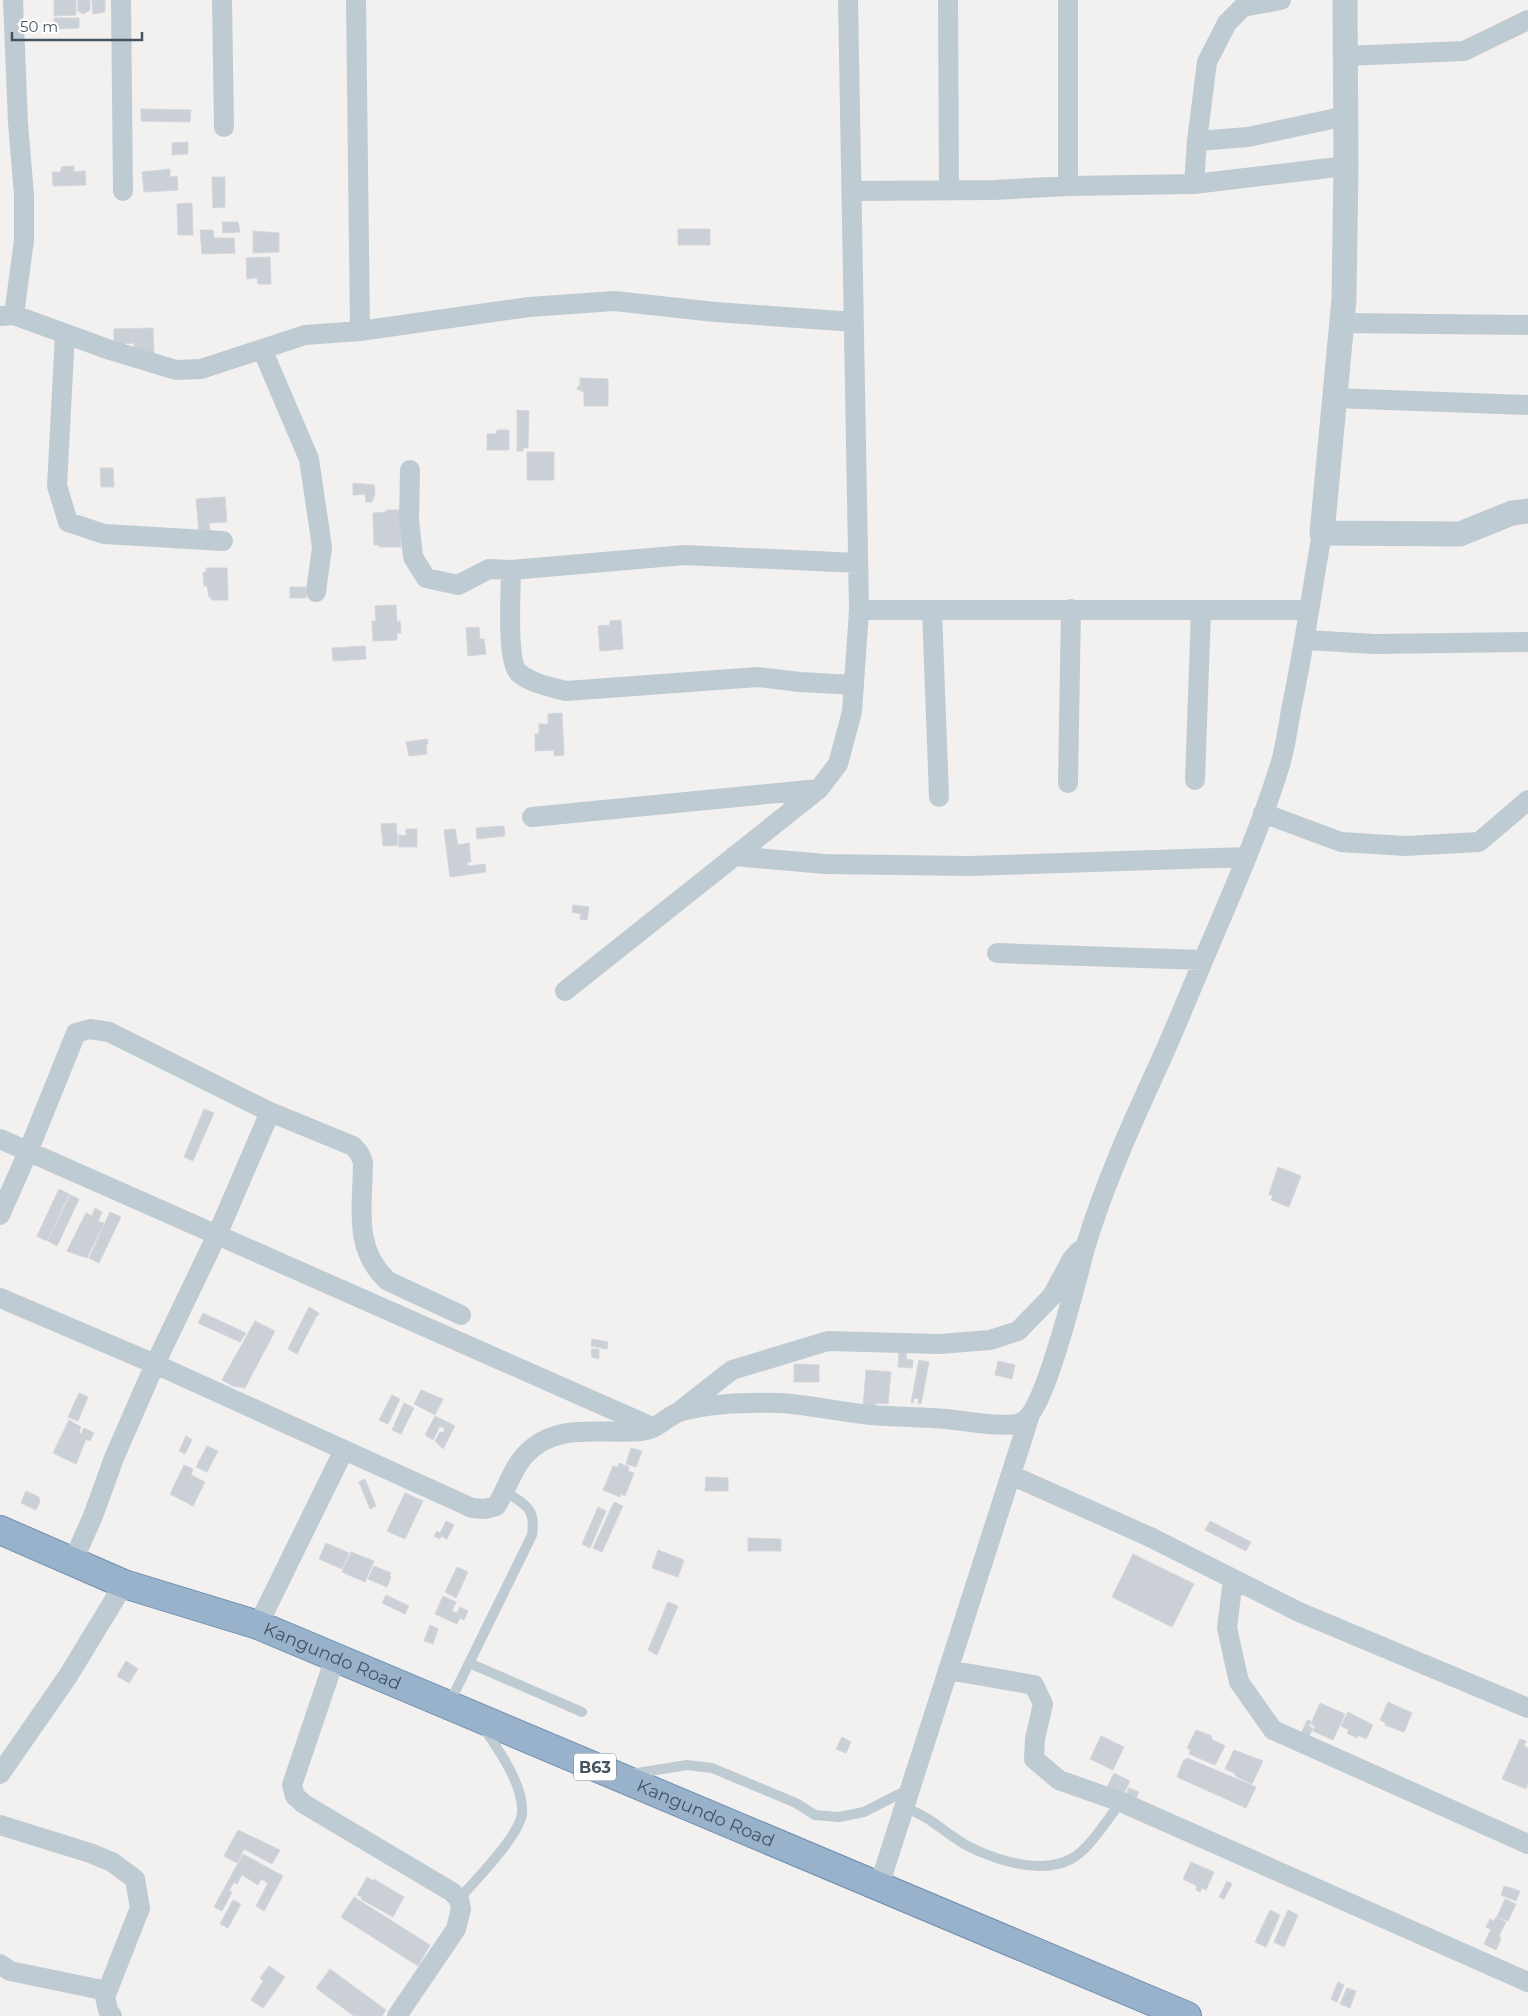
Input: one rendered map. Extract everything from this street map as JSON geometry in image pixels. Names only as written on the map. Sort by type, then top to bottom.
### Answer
[{"type":"highway","name":"Kangundo Road","points":[[0,1530],[124,1584],[258,1624],[1187,2016]]},
{"type":"street","points":[[13,0],[18,123],[24,195],[24,240],[7,316],[176,370],[201,369],[305,335],[360,330],[530,307],[614,301],[715,312],[854,322]]},
{"type":"street","points":[[121,0],[123,191]]},
{"type":"street","points":[[222,0],[224,127]]},
{"type":"street","points":[[356,0],[360,330]]},
{"type":"street","points":[[565,991],[819,789],[838,764],[852,712],[859,610],[848,0]]},
{"type":"street","points":[[948,0],[949,190]]},
{"type":"street","points":[[1068,0],[1068,186]]},
{"type":"street","points":[[1194,184],[1197,141],[1208,62],[1227,23],[1243,7],[1280,0]]},
{"type":"street","points":[[879,1886],[1029,1418],[1037,1405],[1057,1351],[1087,1242],[1143,1096],[1248,857],[1281,762],[1306,640],[1322,533],[1344,299],[1346,166],[1345,0]]},
{"type":"street","points":[[1346,56],[1464,51],[1528,20]]},
{"type":"street","points":[[1197,141],[1248,137],[1346,116]]},
{"type":"street","points":[[851,191],[1194,184],[1346,166]]},
{"type":"street","points":[[1341,322],[1528,325]]},
{"type":"street","points":[[65,334],[57,486],[68,522],[104,534],[223,541]]},
{"type":"street","points":[[262,349],[309,459],[322,547],[316,592]]},
{"type":"street","points":[[1334,398],[1528,405]]},
{"type":"street","points":[[410,470],[408,519],[413,557],[426,578],[458,585],[489,569],[511,570],[685,555],[858,563]]},
{"type":"street","points":[[1322,533],[1460,534],[1512,513],[1528,511]]},
{"type":"street","points":[[511,570],[511,654],[518,672],[538,683],[566,691],[758,677],[854,685]]},
{"type":"street","points":[[1068,783],[1071,609]]},
{"type":"street","points":[[859,610],[1309,610]]},
{"type":"street","points":[[932,610],[939,797]]},
{"type":"street","points":[[1195,780],[1201,610]]},
{"type":"street","points":[[1306,640],[1375,644],[1528,642]]},
{"type":"street","points":[[532,817],[819,789]]},
{"type":"street","points":[[1263,813],[1341,842],[1405,846],[1479,842],[1528,800]]},
{"type":"street","points":[[734,856],[825,864],[969,866],[1248,857]]},
{"type":"street","points":[[997,953],[1203,960]]},
{"type":"street","points":[[0,1215],[28,1152],[76,1033],[90,1029],[109,1032],[270,1112],[352,1146],[359,1153],[363,1162],[360,1225],[368,1256],[388,1281],[461,1315]]},
{"type":"street","points":[[73,1561],[93,1516],[114,1458],[155,1364],[217,1235],[270,1112]]},
{"type":"street","points":[[0,1139],[654,1428]]},
{"type":"street","points":[[679,1412],[732,1370],[828,1341],[939,1344],[990,1340],[1018,1331],[1052,1296],[1072,1259],[1087,1242]]},
{"type":"street","points":[[375,1304],[379,1272]]},
{"type":"street","points":[[0,1298],[155,1364],[472,1508],[485,1509],[496,1506],[524,1455],[538,1444],[556,1436],[575,1431],[643,1431],[654,1428],[671,1415],[679,1412],[754,1403],[809,1406],[870,1415],[941,1418],[1016,1425],[1029,1418]]},
{"type":"street","points":[[258,1624],[344,1450]]},
{"type":"street","points":[[1011,1475],[1150,1537],[1299,1612],[1528,1708]]},
{"type":"street","points":[[1233,1579],[1228,1628],[1239,1682],[1273,1730],[1528,1844]]},
{"type":"street","points":[[0,1774],[68,1676],[124,1584]]},
{"type":"street","points":[[335,1658],[292,1785],[295,1796],[304,1804],[452,1892],[459,1899],[461,1909],[456,1929],[397,2016]]},
{"type":"street","points":[[948,1670],[1034,1685],[1043,1704],[1035,1738],[1034,1759],[1059,1780],[1121,1802],[1528,1982]]},
{"type":"street","points":[[0,1825],[90,1853],[112,1862],[135,1879],[140,1908],[105,1996],[108,2010],[112,2016]]},
{"type":"street","points":[[0,1964],[10,1971],[107,1990]]},
{"type":"lane","points":[[449,1705],[532,1535],[534,1520],[528,1506],[505,1491]]},
{"type":"lane","points":[[469,1663],[582,1712]]},
{"type":"lane","points":[[459,1899],[514,1834],[522,1814],[519,1793],[512,1776],[477,1717]]},
{"type":"lane","points":[[615,1776],[687,1765],[712,1768],[796,1802],[815,1815],[839,1817],[864,1812],[910,1788]]},
{"type":"lane","points":[[904,1807],[930,1819],[950,1835],[975,1850],[1010,1861],[1046,1867],[1072,1858],[1090,1842],[1121,1802]]},
{"type":"building","points":[[54,0],[76,0],[76,15],[54,16]]},
{"type":"building","points":[[78,0],[90,0],[90,10],[83,14],[78,11]]},
{"type":"building","points":[[92,0],[105,0],[105,12],[93,14]]},
{"type":"building","points":[[54,18],[79,18],[79,28],[54,29]]},
{"type":"building","points":[[141,109],[191,110],[190,122],[141,121]]},
{"type":"building","points":[[188,142],[188,154],[172,155],[172,143]]},
{"type":"building","points":[[74,166],[74,172],[85,171],[86,185],[53,186],[52,172],[61,172],[61,167]]},
{"type":"building","points":[[170,169],[170,177],[177,176],[178,190],[144,192],[142,172]]},
{"type":"building","points":[[212,177],[225,177],[225,207],[213,208]]},
{"type":"building","points":[[192,203],[193,235],[178,235],[177,204]]},
{"type":"building","points":[[222,222],[238,222],[240,232],[223,233]]},
{"type":"building","points":[[678,229],[710,229],[710,245],[678,245]]},
{"type":"building","points":[[200,230],[213,230],[214,238],[234,238],[235,253],[202,254]]},
{"type":"building","points":[[253,231],[279,233],[279,252],[253,253]]},
{"type":"building","points":[[270,257],[271,284],[258,284],[257,278],[247,279],[246,258]]},
{"type":"building","points":[[153,328],[154,354],[134,354],[134,343],[114,344],[114,329]]},
{"type":"building","points":[[580,378],[608,379],[608,406],[584,406],[584,392],[577,389],[580,386]]},
{"type":"building","points":[[517,410],[529,411],[528,448],[523,448],[523,451],[517,451]]},
{"type":"building","points":[[497,430],[509,430],[509,450],[487,450],[487,434],[496,434]]},
{"type":"building","points":[[527,452],[554,452],[554,480],[527,480]]},
{"type":"building","points":[[100,468],[113,468],[114,487],[101,487]]},
{"type":"building","points":[[353,483],[374,485],[375,494],[372,502],[366,502],[365,494],[353,495]]},
{"type":"building","points":[[225,497],[227,522],[209,523],[210,530],[199,531],[196,499]]},
{"type":"building","points":[[386,510],[400,510],[401,547],[379,547],[379,545],[374,545],[373,513],[386,512]]},
{"type":"building","points":[[206,568],[227,568],[228,600],[211,600],[207,586],[204,586],[203,572],[206,572]]},
{"type":"building","points":[[290,587],[306,587],[306,598],[290,598]]},
{"type":"building","points":[[396,605],[397,622],[400,621],[401,633],[397,633],[397,640],[373,641],[372,621],[376,621],[375,606]]},
{"type":"building","points":[[621,620],[623,649],[600,651],[598,626],[610,625],[610,621]]},
{"type":"building","points":[[479,627],[480,639],[484,639],[486,654],[468,656],[466,628]]},
{"type":"building","points":[[365,646],[366,659],[333,661],[332,648]]},
{"type":"building","points":[[562,713],[564,755],[554,756],[554,750],[535,751],[535,734],[539,734],[539,724],[548,724],[548,714]]},
{"type":"building","points":[[427,739],[427,754],[409,756],[406,742]]},
{"type":"building","points":[[396,823],[398,845],[383,846],[381,824]]},
{"type":"building","points":[[504,826],[505,836],[477,839],[476,828]]},
{"type":"building","points":[[406,829],[417,829],[417,847],[399,847],[399,835],[406,836]]},
{"type":"building","points":[[455,829],[458,845],[469,843],[471,862],[467,862],[468,866],[485,864],[486,872],[450,877],[444,830]]},
{"type":"building","points":[[573,905],[589,907],[587,920],[580,919],[581,914],[572,912]]},
{"type":"building","points":[[204,1109],[214,1113],[193,1161],[184,1157]]},
{"type":"building","points":[[1278,1167],[1301,1176],[1289,1207],[1271,1200],[1273,1196],[1269,1194]]},
{"type":"building","points":[[59,1189],[69,1194],[47,1241],[37,1236]]},
{"type":"building","points":[[70,1195],[79,1199],[57,1246],[48,1241]]},
{"type":"building","points":[[95,1208],[102,1212],[98,1221],[104,1223],[87,1258],[67,1251],[86,1213],[92,1216]]},
{"type":"building","points":[[110,1212],[121,1217],[99,1263],[89,1258]]},
{"type":"building","points":[[309,1307],[319,1313],[297,1354],[288,1349]]},
{"type":"building","points":[[203,1313],[246,1333],[240,1342],[198,1323]]},
{"type":"building","points":[[255,1321],[275,1331],[245,1388],[233,1386],[222,1380]]},
{"type":"building","points":[[592,1339],[608,1342],[607,1349],[591,1346]]},
{"type":"building","points":[[591,1349],[599,1349],[599,1359],[592,1357]]},
{"type":"building","points":[[899,1351],[907,1351],[906,1359],[913,1360],[912,1368],[898,1367]]},
{"type":"building","points":[[919,1360],[929,1362],[921,1404],[918,1403],[919,1399],[914,1398],[913,1403],[911,1403]]},
{"type":"building","points":[[998,1361],[1015,1365],[1012,1379],[995,1375]]},
{"type":"building","points":[[794,1364],[819,1365],[819,1382],[794,1382]]},
{"type":"building","points":[[866,1370],[891,1372],[888,1404],[876,1403],[875,1409],[863,1407]]},
{"type":"building","points":[[421,1390],[443,1399],[435,1415],[414,1404]]},
{"type":"building","points":[[79,1393],[88,1397],[78,1421],[68,1417]]},
{"type":"building","points":[[392,1395],[400,1399],[388,1424],[379,1420]]},
{"type":"building","points":[[404,1403],[414,1408],[401,1434],[392,1430]]},
{"type":"building","points":[[435,1416],[455,1426],[443,1449],[435,1441],[440,1432],[443,1433],[445,1429],[440,1426],[433,1440],[425,1435]]},
{"type":"building","points":[[69,1420],[81,1427],[79,1432],[81,1434],[84,1428],[94,1433],[90,1441],[86,1439],[76,1464],[53,1453]]},
{"type":"building","points":[[186,1436],[192,1440],[185,1454],[179,1451]]},
{"type":"building","points":[[207,1446],[218,1451],[207,1472],[196,1467]]},
{"type":"building","points":[[631,1448],[642,1451],[636,1467],[626,1464]]},
{"type":"building","points":[[619,1463],[629,1467],[628,1471],[634,1473],[625,1496],[621,1494],[620,1497],[603,1490],[613,1466],[618,1467]]},
{"type":"building","points":[[184,1465],[193,1469],[191,1475],[205,1482],[193,1506],[170,1494]]},
{"type":"building","points":[[706,1477],[728,1478],[728,1491],[705,1491]]},
{"type":"building","points":[[365,1479],[376,1506],[370,1509],[359,1482]]},
{"type":"building","points":[[26,1491],[39,1497],[40,1502],[36,1510],[21,1503]]},
{"type":"building","points":[[405,1493],[423,1501],[405,1539],[387,1531]]},
{"type":"building","points":[[614,1502],[623,1506],[602,1552],[593,1548]]},
{"type":"building","points":[[598,1507],[606,1511],[590,1548],[582,1544]]},
{"type":"building","points":[[446,1521],[454,1525],[447,1539],[441,1536],[440,1539],[434,1536],[437,1531],[440,1533]]},
{"type":"building","points":[[1210,1521],[1251,1542],[1246,1551],[1205,1530]]},
{"type":"building","points":[[748,1538],[781,1539],[781,1551],[748,1551]]},
{"type":"building","points":[[326,1543],[349,1553],[342,1569],[319,1559]]},
{"type":"building","points":[[658,1550],[684,1560],[678,1577],[652,1568]]},
{"type":"building","points":[[351,1552],[374,1561],[365,1582],[342,1572]]},
{"type":"building","points":[[1133,1554],[1194,1584],[1172,1627],[1112,1597]]},
{"type":"building","points":[[374,1566],[391,1573],[387,1587],[368,1579]]},
{"type":"building","points":[[457,1567],[468,1572],[456,1598],[445,1592]]},
{"type":"building","points":[[386,1595],[409,1606],[405,1614],[382,1603]]},
{"type":"building","points":[[443,1596],[456,1602],[452,1611],[457,1613],[460,1607],[468,1611],[464,1620],[460,1618],[457,1624],[435,1614]]},
{"type":"building","points":[[668,1602],[678,1606],[657,1655],[648,1650]]},
{"type":"building","points":[[430,1625],[438,1629],[433,1644],[424,1641]]},
{"type":"building","points":[[126,1661],[138,1669],[129,1683],[117,1676]]},
{"type":"building","points":[[1388,1702],[1412,1713],[1404,1732],[1385,1725],[1386,1723],[1380,1720]]},
{"type":"building","points":[[1320,1703],[1345,1714],[1333,1740],[1313,1731],[1315,1726],[1311,1724]]},
{"type":"building","points":[[1348,1712],[1373,1725],[1366,1739],[1358,1735],[1357,1738],[1347,1733],[1349,1730],[1341,1726]]},
{"type":"building","points":[[1307,1720],[1311,1721],[1309,1726],[1313,1728],[1308,1739],[1300,1736]]},
{"type":"building","points":[[1196,1730],[1212,1736],[1211,1739],[1225,1746],[1215,1765],[1189,1754],[1191,1750],[1187,1748]]},
{"type":"building","points":[[1101,1736],[1124,1747],[1113,1770],[1090,1759]]},
{"type":"building","points":[[842,1737],[851,1742],[846,1753],[836,1749]]},
{"type":"building","points":[[1520,1739],[1526,1741],[1524,1746],[1528,1748],[1528,1784],[1526,1789],[1502,1779]]},
{"type":"building","points":[[1234,1750],[1263,1761],[1252,1784],[1225,1769]]},
{"type":"building","points":[[1187,1758],[1256,1787],[1246,1808],[1177,1777],[1184,1759],[1186,1760]]},
{"type":"building","points":[[1114,1773],[1130,1781],[1123,1795],[1107,1787]]},
{"type":"building","points":[[1129,1788],[1139,1792],[1135,1801],[1125,1797]]},
{"type":"building","points":[[238,1830],[280,1850],[272,1864],[244,1849],[237,1863],[224,1856]]},
{"type":"building","points":[[243,1854],[283,1876],[264,1911],[256,1906],[268,1883],[261,1879],[258,1885],[242,1875],[237,1884],[234,1882],[229,1890],[232,1892],[222,1911],[214,1907]]},
{"type":"building","points":[[1191,1862],[1214,1872],[1206,1890],[1202,1888],[1200,1892],[1196,1890],[1197,1886],[1183,1879]]},
{"type":"building","points":[[367,1877],[373,1881],[374,1879],[404,1897],[393,1917],[357,1895]]},
{"type":"building","points":[[1227,1881],[1232,1884],[1224,1899],[1219,1897]]},
{"type":"building","points":[[1504,1886],[1520,1891],[1516,1901],[1501,1895]]},
{"type":"building","points":[[354,1897],[430,1945],[418,1966],[341,1917]]},
{"type":"building","points":[[1505,1899],[1516,1904],[1508,1921],[1497,1917]]},
{"type":"building","points":[[233,1900],[241,1904],[228,1928],[220,1924]]},
{"type":"building","points":[[1270,1910],[1280,1915],[1266,1947],[1255,1942]]},
{"type":"building","points":[[1288,1910],[1298,1915],[1284,1947],[1274,1942]]},
{"type":"building","points":[[1496,1917],[1506,1922],[1499,1936],[1501,1938],[1496,1950],[1484,1944],[1491,1929],[1486,1927],[1490,1919],[1494,1921]]},
{"type":"building","points":[[269,1966],[285,1977],[263,2008],[251,2000],[263,1981],[260,1978]]},
{"type":"building","points":[[330,1969],[386,2010],[382,2016],[354,2016],[316,1988]]},
{"type":"building","points":[[1338,1982],[1344,1985],[1337,2002],[1331,1999]]},
{"type":"building","points":[[1347,1988],[1356,1991],[1350,2008],[1340,2004]]}]
